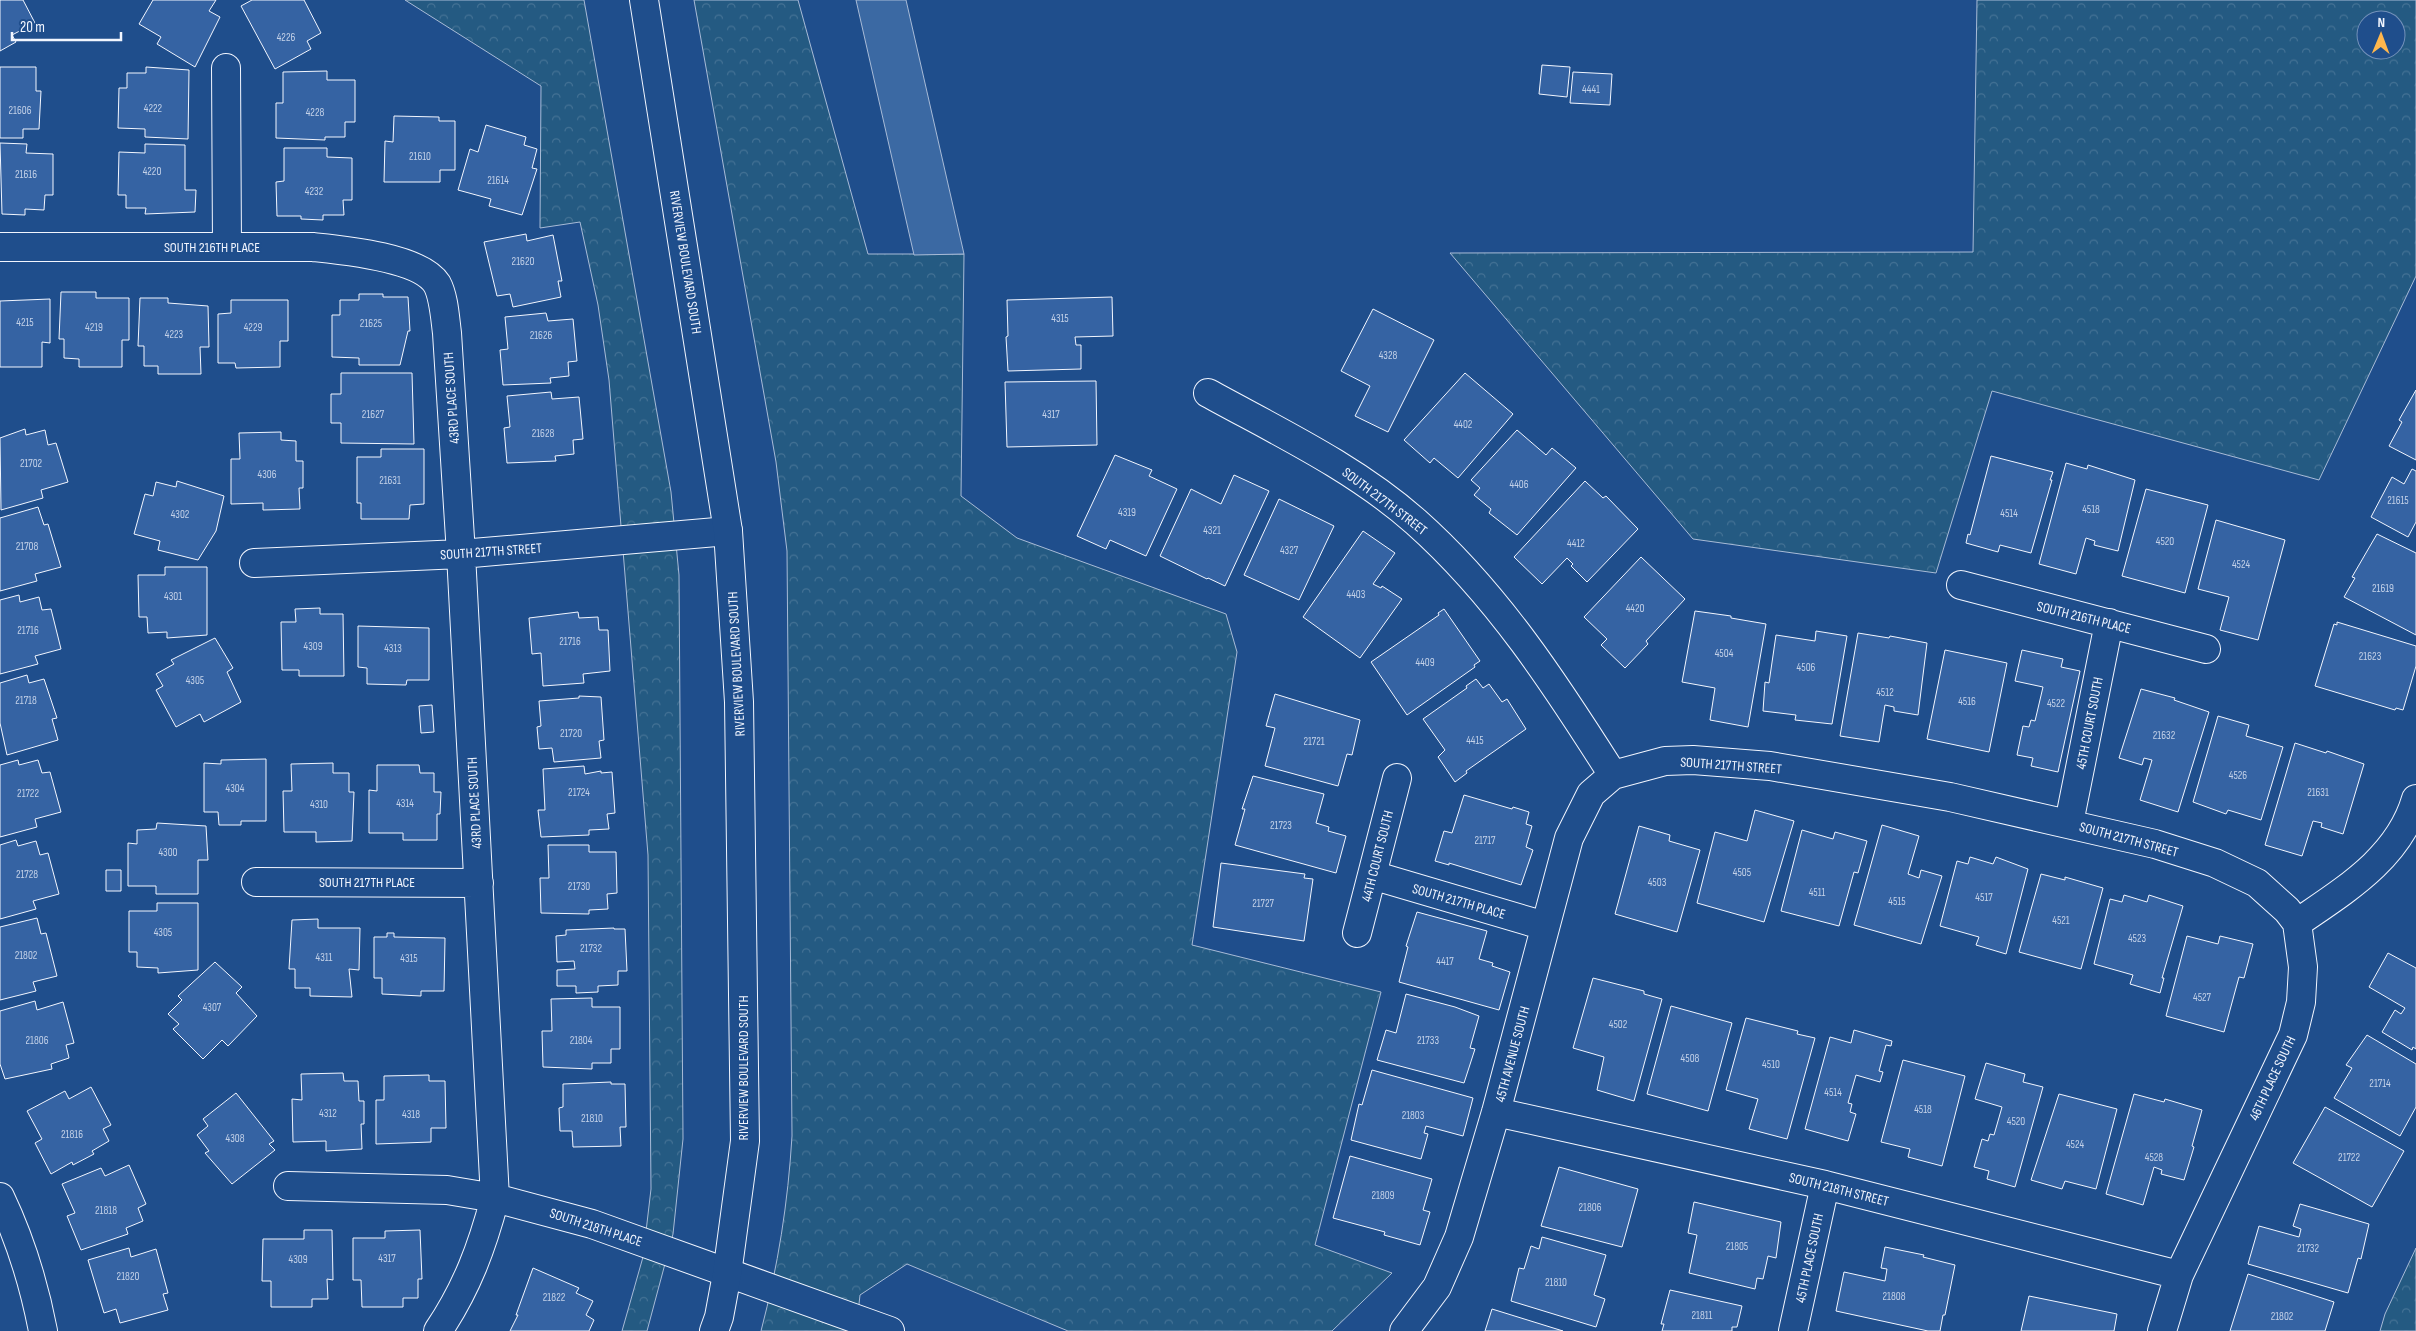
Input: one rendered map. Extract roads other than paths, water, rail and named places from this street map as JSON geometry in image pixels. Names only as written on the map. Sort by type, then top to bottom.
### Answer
[{"type":"street","name":"RIVERVIEW BOULEVARD SOUTH","points":[[644,0],[728,531],[739,702],[745,1141],[727,1274],[719,1317],[714,1331]]},
{"type":"street","points":[[226,68],[227,247]]},
{"type":"street","name":"SOUTH 216TH PLACE","points":[[0,247],[313,247],[356,252],[392,260],[421,270]]},
{"type":"street","name":"43RD PLACE SOUTH","points":[[421,270],[436,283],[442,303],[447,333],[461,554],[495,1198],[481,1250],[451,1312],[438,1331]]},
{"type":"street","name":"SOUTH 217TH STREET","points":[[1208,394],[1304,445],[1356,477],[1416,522],[1471,577],[1524,642],[1563,696],[1613,775],[1665,761],[1692,760],[1770,766],[1950,797],[2156,844],[2215,863],[2256,883],[2287,910],[2298,923]]},
{"type":"street","name":"SOUTH 217TH STREET","points":[[254,563],[461,554],[728,531]]},
{"type":"street","name":"SOUTH 216TH PLACE","points":[[1962,585],[2206,649]]},
{"type":"street","name":"45TH COURT SOUTH","points":[[2069,823],[2109,623]]},
{"type":"street","name":"45TH AVENUE SOUTH","points":[[1404,1331],[1438,1287],[1459,1237],[1496,1112],[1569,838],[1592,794],[1613,775]]},
{"type":"street","name":"44TH COURT SOUTH","points":[[1358,933],[1397,778]]},
{"type":"street","points":[[2298,923],[2362,878],[2386,853],[2402,831],[2416,799]]},
{"type":"street","name":"SOUTH 217TH PLACE","points":[[1372,875],[1545,926]]},
{"type":"street","name":"SOUTH 217TH PLACE","points":[[256,882],[478,882]]},
{"type":"street","name":"46TH PLACE SOUTH","points":[[2162,1331],[2179,1275],[2293,1034],[2301,1002],[2303,967],[2298,923]]},
{"type":"street","name":"SOUTH 218TH STREET","points":[[1496,1112],[1825,1185],[2179,1275]]},
{"type":"street","name":"45TH PLACE SOUTH","points":[[1793,1331],[1825,1185]]},
{"type":"street","name":"SOUTH 218TH PLACE","points":[[288,1186],[448,1190],[495,1198],[592,1224],[890,1331]]},
{"type":"street","points":[[0,1197],[16,1230],[33,1282],[43,1331]]}]
